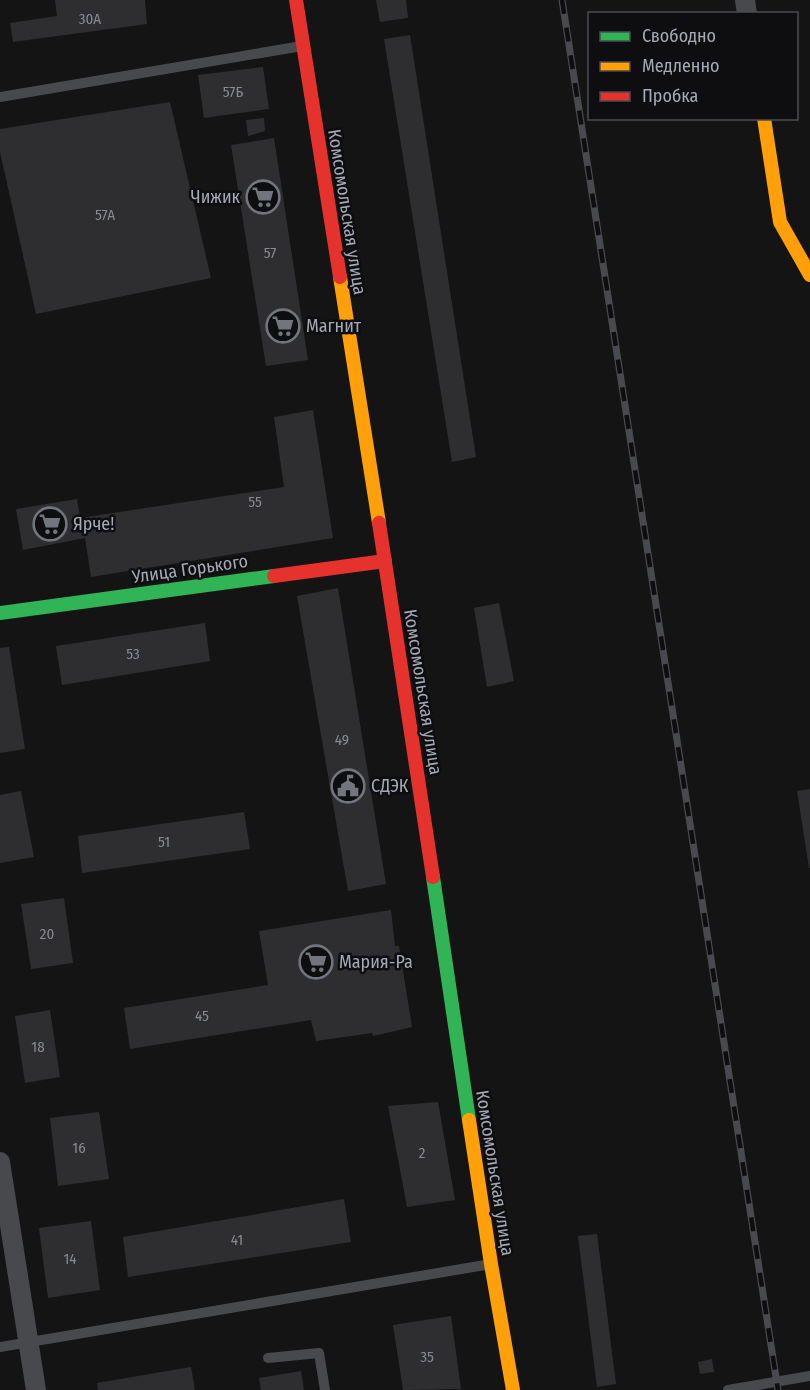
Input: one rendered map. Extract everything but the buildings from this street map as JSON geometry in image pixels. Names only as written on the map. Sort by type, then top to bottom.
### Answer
[{"type":"street","name":"Комсомольская улица","points":[[296,0],[491,1264],[513,1390]]},
{"type":"street","points":[[764,120],[780,222],[810,275]]},
{"type":"street","name":"Улица Горького","points":[[0,613],[384,561]]},
{"type":"street","points":[[0,1162],[36,1390]]},
{"type":"lane","points":[[0,97],[302,46]]},
{"type":"lane","points":[[0,1347],[491,1264]]},
{"type":"lane","points":[[268,1358],[319,1353],[325,1390]]},
{"type":"lane","points":[[728,1390],[810,1376]]},
{"type":"railway","points":[[562,0],[778,1390]]},
{"type":"traffic: fast","points":[[0,613],[274,576]]},
{"type":"traffic: fast","points":[[433,877],[469,1120]]},
{"type":"traffic: slow","points":[[764,120],[780,222],[810,275]]},
{"type":"traffic: slow","points":[[340,277],[379,523]]},
{"type":"traffic: slow","points":[[469,1120],[513,1390]]},
{"type":"traffic: jam","points":[[296,0],[340,277]]},
{"type":"traffic: jam","points":[[379,523],[433,877]]},
{"type":"traffic: jam","points":[[274,576],[385,561]]},
{"type":"place","name":"Чижик","points":[[263,197]]},
{"type":"place","name":"Магнит","points":[[283,326]]},
{"type":"place","name":"Ярче!","points":[[50,524]]},
{"type":"place","name":"СДЭК","points":[[348,786]]},
{"type":"place","name":"Мария-Ра","points":[[316,962]]}]
